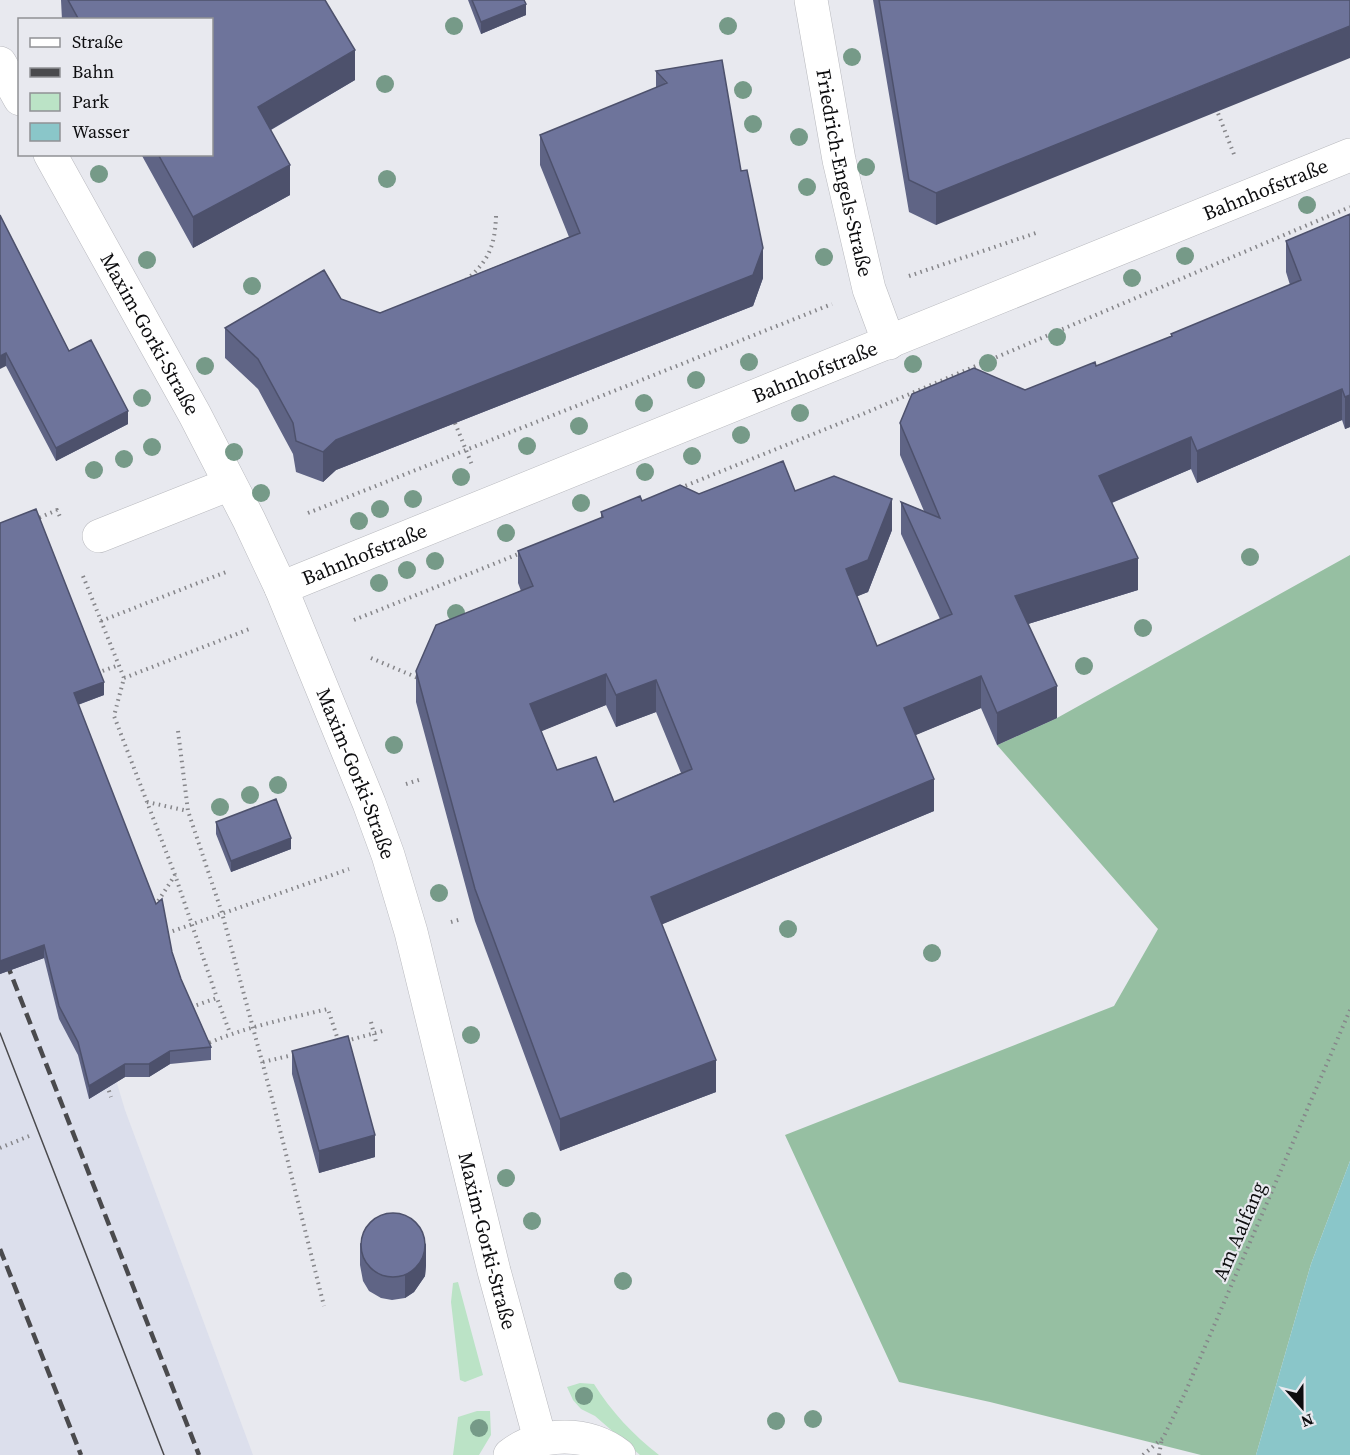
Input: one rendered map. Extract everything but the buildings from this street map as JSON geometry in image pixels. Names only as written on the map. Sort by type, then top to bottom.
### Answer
[{"type":"street","name":"Friedrich-Engels-Straße","points":[[811,0],[839,160],[869,290],[889,343]]},
{"type":"street","points":[[0,63],[18,95]]},
{"type":"street","name":"Bahnhofstraße","points":[[281,588],[1350,155]]},
{"type":"street","name":"Maxim-Gorki-Straße","points":[[51,156],[230,484],[281,588],[369,803],[388,855],[411,932],[492,1260],[540,1439]]},
{"type":"street","points":[[99,536],[230,484]]},
{"type":"street","points":[[510,1455],[540,1439],[565,1437],[589,1440],[619,1455]]},
{"type":"path","points":[[1213,102],[1217,112]]},
{"type":"path","points":[[670,492],[858,416],[1350,207]]},
{"type":"path","points":[[456,284],[466,280],[477,270],[492,248],[496,216]]},
{"type":"path","points":[[308,513],[869,290],[1037,233]]},
{"type":"path","points":[[29,522],[57,510]]},
{"type":"path","points":[[354,620],[528,550]]},
{"type":"path","points":[[230,1033],[175,875],[114,716],[124,678],[101,621],[235,568]]},
{"type":"path","points":[[124,678],[258,626]]},
{"type":"path","points":[[371,658],[425,681]]},
{"type":"path","points":[[95,674],[118,665]]},
{"type":"path","points":[[178,731],[188,811],[222,913],[324,1306]]},
{"type":"path","points":[[403,784],[422,779]]},
{"type":"path","points":[[147,802],[188,811]]},
{"type":"path","points":[[161,935],[349,869]]},
{"type":"path","points":[[153,907],[175,875]]},
{"type":"path","points":[[153,896],[163,892]]},
{"type":"path","points":[[184,1010],[217,998]]},
{"type":"path","points":[[198,1048],[230,1033],[253,1026],[328,1009],[338,1043],[386,1030]]},
{"type":"path","name":"Am Aalfang","points":[[1143,1455],[1163,1438],[1185,1394],[1350,1010]]},
{"type":"path","points":[[371,1022],[376,1042]]},
{"type":"path","points":[[262,1062],[306,1051]]},
{"type":"path","points":[[107,1085],[111,1097]]},
{"type":"path","points":[[0,1148],[29,1136]]},
{"type":"path","points":[[1159,1455],[1163,1438]]},
{"type":"shaded area","points":[[0,536],[95,674],[104,695],[74,706],[76,946],[125,1110],[253,1455],[0,1455]]},
{"type":"green space","points":[[1350,555],[1350,1161],[1311,1264],[1256,1455],[1201,1455],[990,1402],[899,1382],[785,1135],[1114,1006],[1158,929],[997,745],[1057,718]]},
{"type":"green space","points":[[458,1282],[483,1375],[465,1382],[460,1380],[451,1302],[453,1283]]},
{"type":"green space","points":[[580,1383],[594,1384],[623,1422],[659,1455],[640,1455],[595,1416],[581,1409],[573,1400],[567,1387]]},
{"type":"green space","points":[[477,1411],[490,1411],[491,1435],[479,1455],[453,1455],[458,1417]]},
{"type":"water","points":[[1350,1161],[1350,1455],[1256,1455],[1311,1264]]},
{"type":"tram line","points":[[0,1033],[164,1455]]},
{"type":"railway","points":[[0,946],[199,1455]]},
{"type":"railway","points":[[0,1249],[81,1455]]}]
